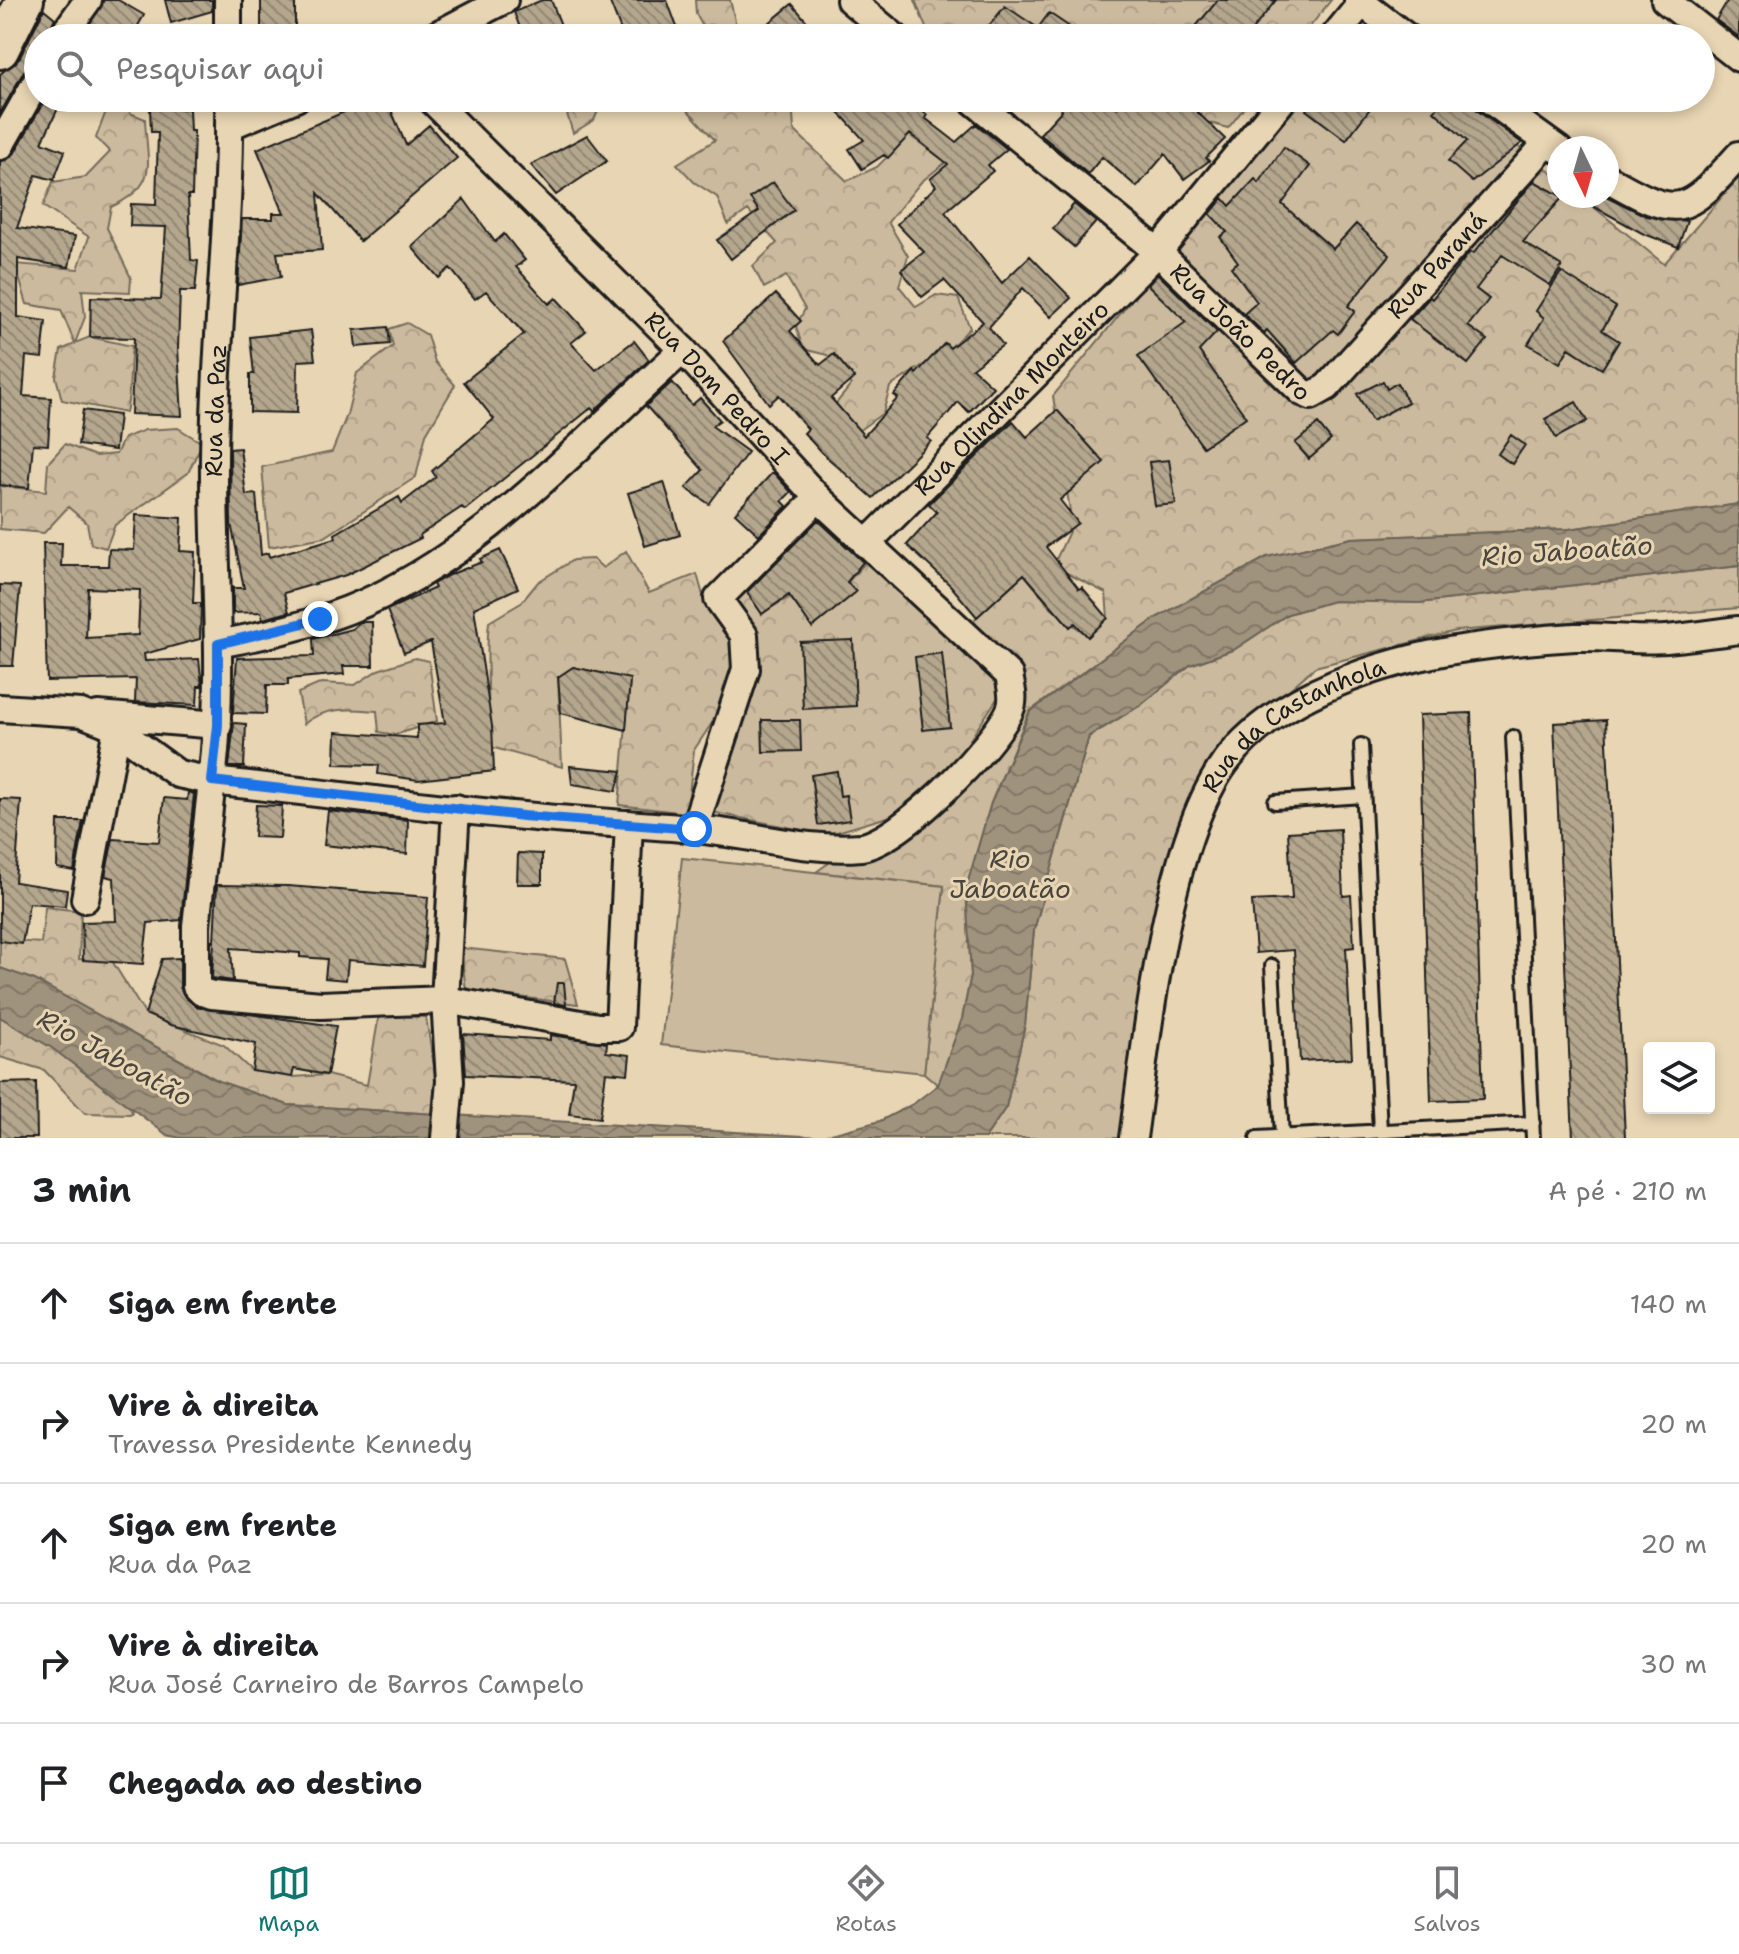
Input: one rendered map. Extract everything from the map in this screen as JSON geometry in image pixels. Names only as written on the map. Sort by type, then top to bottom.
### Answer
[{"type":"street","points":[[0,50],[25,0]]},
{"type":"street","points":[[71,24],[88,0]]},
{"type":"street","points":[[228,0],[228,24]]},
{"type":"street","points":[[458,24],[504,0]]},
{"type":"street","points":[[850,0],[879,24]]},
{"type":"street","points":[[1665,0],[1696,24]]},
{"type":"street","points":[[1344,24],[1361,1],[1390,24]]},
{"type":"street","points":[[1715,39],[1739,58]]},
{"type":"street","points":[[0,146],[24,104]]},
{"type":"street","name":"Rua da Paz","points":[[212,781],[218,725],[214,446],[229,112]]},
{"type":"street","points":[[229,126],[262,112]]},
{"type":"street","name":"Rua Dom Pedro I","points":[[444,112],[683,350],[818,498],[1009,675],[1013,695],[1010,710],[988,742],[909,823],[882,841],[862,847],[818,846],[694,829]]},
{"type":"street","points":[[987,112],[1158,252]]},
{"type":"street","name":"Rua Olindina Monteiro","points":[[866,544],[1158,252],[1273,112]]},
{"type":"street","points":[[1506,112],[1547,143]]},
{"type":"street","name":"Rua Paraná","points":[[1327,387],[1547,153]]},
{"type":"street","points":[[1619,185],[1667,207],[1683,207],[1705,193],[1739,155]]},
{"type":"street","name":"Rua João Pedro","points":[[1158,252],[1302,392],[1316,395],[1327,387]]},
{"type":"street","points":[[218,644],[262,636],[350,609],[424,570],[519,499],[683,350]]},
{"type":"street","points":[[81,713],[117,728],[178,774],[212,781],[456,808],[694,829],[746,669],[744,635],[718,599],[818,498]]},
{"type":"street","name":"Rua da Castanhola","points":[[1133,1138],[1149,1017],[1176,888],[1199,810],[1225,762],[1270,718],[1356,676],[1392,664],[1466,649],[1577,637],[1667,639],[1739,630]]},
{"type":"street","points":[[0,708],[218,725]]},
{"type":"street","points":[[85,899],[117,728]]},
{"type":"street","points":[[212,781],[196,926],[194,975],[202,992],[321,1005],[445,1000],[598,1027],[619,1027],[629,824]]},
{"type":"street","points":[[445,1138],[450,1081],[445,1000],[456,808]]},
{"type":"lane","points":[[1513,737],[1533,1138]]},
{"type":"lane","points":[[1361,745],[1380,1131]]},
{"type":"lane","points":[[1275,802],[1363,796]]},
{"type":"lane","points":[[1272,966],[1282,1136]]},
{"type":"lane","points":[[1257,1138],[1380,1131],[1468,1132],[1533,1123]]},
{"type":"green space","points":[[695,0],[730,0],[736,24],[701,24],[696,14]]},
{"type":"green space","points":[[915,0],[1331,0],[1312,24],[924,24]]},
{"type":"green space","points":[[106,112],[130,112],[145,119],[148,161],[144,181],[127,199],[111,207],[107,228],[131,278],[130,292],[82,290],[85,317],[75,343],[90,337],[132,346],[126,413],[62,400],[56,377],[61,350],[75,344],[61,310],[27,304],[15,264],[78,269],[89,237],[43,206],[53,182],[86,177],[110,152],[96,138]]},
{"type":"green space","points":[[566,112],[598,112],[594,120],[573,133]]},
{"type":"green space","points":[[689,112],[793,112],[794,130],[847,181],[877,167],[909,135],[946,162],[921,182],[888,222],[908,256],[899,286],[916,307],[936,295],[958,298],[970,328],[952,346],[890,387],[883,413],[858,431],[834,406],[851,385],[827,355],[803,349],[796,326],[805,309],[786,276],[764,288],[753,266],[777,243],[748,210],[728,224],[717,197],[694,182],[677,164],[715,140]]},
{"type":"green space","points":[[1169,112],[1241,112],[1228,128]]},
{"type":"green space","points":[[1286,112],[1475,112],[1547,169],[1547,208],[1595,208],[1664,264],[1739,177],[1739,504],[1569,529],[1352,538],[1267,557],[1156,618],[1029,712],[991,803],[966,888],[971,975],[962,1019],[938,1085],[924,1073],[944,886],[816,872],[840,855],[885,850],[1021,682],[966,627],[1024,574],[1051,608],[1088,636],[1108,618],[1106,593],[1053,566],[1072,525],[1053,396]]},
{"type":"green space","points":[[407,323],[427,335],[435,362],[455,385],[426,434],[416,477],[325,537],[269,547],[262,467],[332,452],[347,415],[357,373],[393,346],[389,329]]},
{"type":"green space","points":[[178,428],[202,443],[188,473],[115,525],[106,548],[91,544],[87,523],[68,507],[44,533],[0,529],[0,486],[46,491],[48,463],[65,444],[95,456],[116,454],[124,438],[145,430]]},
{"type":"green space","points":[[626,551],[649,593],[697,574],[706,606],[738,634],[722,708],[694,750],[687,813],[619,805],[630,680],[573,667],[558,677],[562,767],[484,745],[488,715],[489,622],[521,603],[538,582],[573,560],[593,559],[603,568]]},
{"type":"green space","points":[[872,555],[1004,688],[956,761],[891,816],[827,835],[711,812],[738,726],[730,601],[744,587],[762,613],[790,597],[814,626],[855,593],[848,582]]},
{"type":"green space","points":[[1739,566],[1739,608],[1456,631],[1315,667],[1223,748],[1182,825],[1126,1138],[985,1138],[1006,1107],[1025,1025],[1034,930],[1089,737],[1141,705],[1190,665],[1235,649],[1288,614],[1333,601],[1419,603]]},
{"type":"green space","points":[[415,658],[429,661],[437,721],[395,735],[379,732],[377,711],[348,709],[329,711],[304,724],[298,693],[322,683],[355,685],[378,670]]},
{"type":"green space","points":[[682,858],[944,886],[924,1073],[661,1045]]},
{"type":"green space","points":[[45,907],[81,911],[79,959],[112,961],[145,1014],[224,1045],[252,1071],[292,1077],[327,1075],[367,1085],[379,1015],[426,1017],[437,1085],[436,1114],[288,1105],[221,1082],[42,985],[0,968],[0,940],[41,943]]},
{"type":"green space","points":[[461,948],[565,959],[578,1004],[466,991]]},
{"type":"green space","points":[[0,1017],[52,1048],[131,1108],[132,1114],[85,1113],[44,1070],[0,1057]]},
{"type":"water","name":"Rio Jaboatão","points":[[1739,504],[1739,566],[1419,603],[1333,601],[1288,614],[1235,649],[1190,665],[1141,705],[1089,736],[1034,930],[1025,1025],[1006,1107],[985,1138],[180,1138],[167,1135],[52,1048],[0,1017],[0,968],[35,980],[216,1080],[288,1105],[820,1137],[880,1121],[913,1104],[938,1085],[962,1019],[971,975],[966,888],[991,803],[1030,712],[1156,618],[1267,557],[1352,538],[1569,529]]},
{"type":"building","points":[[104,0],[118,0],[144,15],[139,24],[89,24]]},
{"type":"building","points":[[165,0],[212,0],[212,11],[171,23]]},
{"type":"building","points":[[261,0],[295,0],[295,24],[261,24]]},
{"type":"building","points":[[542,0],[551,0],[560,24],[519,24],[514,12]]},
{"type":"building","points":[[609,0],[667,0],[676,24],[618,24]]},
{"type":"building","points":[[1218,0],[1276,0],[1257,24],[1198,24]]},
{"type":"building","points":[[1728,0],[1739,0],[1739,37],[1716,20]]},
{"type":"building","points":[[792,4],[809,24],[768,24]]},
{"type":"building","points":[[1005,6],[1032,24],[990,24]]},
{"type":"building","points":[[44,9],[55,18],[52,24],[36,24]]},
{"type":"building","points":[[1049,13],[1065,24],[1041,24]]},
{"type":"building","points":[[24,49],[24,71],[0,114],[0,74],[19,59]]},
{"type":"building","points":[[38,112],[56,112],[42,142],[65,151],[54,180],[36,175],[17,228],[75,236],[69,267],[18,259],[18,317],[46,321],[42,358],[26,356],[23,396],[51,398],[48,445],[33,444],[29,488],[0,485],[0,162],[14,154]]},
{"type":"building","points":[[150,112],[189,112],[190,131],[194,131],[192,195],[188,195],[191,260],[198,261],[195,291],[180,291],[178,348],[182,416],[131,414],[134,338],[90,337],[91,297],[161,299],[166,227],[130,226],[131,204],[156,205],[158,132],[151,132]]},
{"type":"building","points":[[344,112],[392,112],[406,145],[429,125],[457,158],[360,241],[318,193],[322,250],[277,253],[281,277],[238,285],[242,219],[273,219],[273,213],[284,213],[257,149]]},
{"type":"building","points":[[839,112],[923,112],[927,115],[925,118],[956,142],[976,124],[1007,149],[988,165],[993,171],[945,212],[1002,283],[1030,256],[1071,298],[1051,317],[1023,288],[989,327],[1003,345],[972,368],[993,387],[969,412],[958,402],[927,438],[931,441],[873,498],[820,451],[804,433],[808,429],[779,395],[769,404],[723,341],[776,294],[801,321],[790,331],[820,365],[834,354],[854,378],[831,398],[864,436],[898,398],[894,395],[914,371],[916,374],[945,343],[950,348],[983,322],[944,280],[922,297],[901,270],[924,252],[897,224],[936,186],[930,179],[948,164],[910,134],[888,158],[884,155],[862,169],[849,149],[864,140]]},
{"type":"building","points":[[1060,112],[1197,112],[1225,139],[1206,158],[1209,161],[1184,179],[1165,154],[1137,187],[1102,157],[1088,174],[1040,134]]},
{"type":"building","points":[[1309,112],[1367,112],[1346,140]]},
{"type":"building","points":[[1435,112],[1479,112],[1522,143],[1472,182],[1448,161],[1467,141]]},
{"type":"building","points":[[587,135],[607,161],[556,195],[531,165]]},
{"type":"building","points":[[1284,147],[1310,166],[1282,204],[1333,249],[1356,224],[1390,255],[1348,306],[1355,311],[1338,334],[1333,330],[1296,363],[1267,330],[1264,333],[1244,314],[1257,302],[1231,267],[1238,262],[1220,237],[1227,232],[1210,214],[1223,198],[1230,206],[1255,179],[1259,183]]},
{"type":"building","points":[[1534,181],[1547,188],[1547,208],[1553,208],[1523,242],[1562,266],[1550,285],[1502,255],[1476,289],[1489,299],[1468,326],[1487,340],[1468,364],[1410,319],[1430,297],[1432,299],[1470,252],[1473,254]]},
{"type":"building","points":[[773,182],[794,210],[731,259],[717,240],[759,211],[750,198]]},
{"type":"building","points":[[464,199],[495,242],[504,234],[525,260],[516,267],[549,304],[556,298],[586,331],[571,343],[596,370],[634,341],[649,360],[594,411],[591,408],[465,510],[462,507],[420,535],[421,538],[346,575],[284,593],[289,612],[263,619],[261,612],[233,613],[233,588],[244,588],[231,523],[230,449],[240,448],[246,495],[256,494],[261,555],[268,553],[269,557],[336,538],[335,534],[399,497],[402,503],[436,477],[432,471],[494,419],[464,382],[524,334],[486,291],[475,299],[450,268],[439,278],[412,247]]},
{"type":"building","points":[[1619,202],[1646,216],[1687,221],[1678,247],[1642,233],[1597,208],[1619,208]]},
{"type":"building","points":[[1074,204],[1096,222],[1074,247],[1053,229]]},
{"type":"building","points":[[1561,272],[1616,307],[1602,330],[1619,341],[1602,369],[1569,348],[1560,363],[1528,344],[1544,318],[1536,311]]},
{"type":"building","points":[[1158,274],[1217,332],[1199,351],[1246,417],[1203,447],[1138,356],[1186,322],[1148,285]]},
{"type":"building","points":[[388,327],[390,344],[356,347],[354,330]]},
{"type":"building","points":[[311,330],[315,360],[298,361],[297,413],[250,412],[250,374],[254,374],[250,337]]},
{"type":"building","points":[[1383,381],[1387,389],[1397,383],[1408,402],[1372,421],[1357,394]]},
{"type":"building","points":[[672,382],[692,405],[700,398],[720,420],[712,426],[748,452],[709,504],[686,488],[703,470],[646,406]]},
{"type":"building","points":[[1576,402],[1587,421],[1556,438],[1545,419]]},
{"type":"building","points":[[83,410],[119,415],[115,450],[78,445]]},
{"type":"building","points":[[1057,410],[1104,462],[1060,500],[1078,523],[1046,547],[1079,589],[1082,587],[1108,618],[1088,637],[1075,623],[1070,627],[1024,574],[977,617],[951,586],[907,545],[937,512],[929,504],[1013,421],[1027,437]]},
{"type":"building","points":[[1318,424],[1331,440],[1309,459],[1295,443]]},
{"type":"building","points":[[1511,435],[1525,445],[1512,464],[1498,454]]},
{"type":"building","points":[[1169,460],[1176,504],[1155,506],[1149,462]]},
{"type":"building","points":[[773,472],[791,492],[782,501],[787,506],[759,535],[735,513]]},
{"type":"building","points":[[664,482],[680,535],[645,546],[628,493]]},
{"type":"building","points":[[136,515],[182,518],[180,551],[195,552],[193,603],[201,603],[200,639],[144,654],[145,661],[199,659],[202,686],[198,686],[197,705],[135,702],[136,679],[47,681],[43,543],[62,543],[61,566],[108,566],[109,549],[134,550]],"holes":[[[88,588],[140,590],[138,635],[86,638]]]},
{"type":"building","points":[[818,520],[863,562],[847,582],[856,592],[812,628],[789,595],[762,614],[747,592]]},
{"type":"building","points":[[500,550],[518,588],[474,608],[492,726],[494,771],[418,780],[378,774],[379,765],[335,764],[336,732],[417,738],[417,725],[445,723],[431,642],[404,653],[387,610],[435,588],[433,584],[482,562],[480,559]]},
{"type":"building","points":[[0,585],[20,586],[13,666],[0,666]]},
{"type":"building","points":[[360,622],[372,622],[373,666],[343,666],[344,674],[288,679],[288,685],[267,685],[266,714],[233,713],[237,658],[314,656],[313,639],[352,629]]},
{"type":"building","points":[[853,640],[856,706],[803,709],[800,642]]},
{"type":"building","points":[[942,653],[950,727],[923,730],[915,657]]},
{"type":"building","points":[[573,667],[630,679],[626,730],[561,713],[558,677]]},
{"type":"building","points":[[1471,713],[1483,1099],[1431,1101],[1419,715]]},
{"type":"building","points":[[762,720],[800,720],[801,751],[763,752]]},
{"type":"building","points":[[1606,720],[1625,1138],[1573,1138],[1554,723]]},
{"type":"building","points":[[234,723],[246,724],[244,767],[229,767]]},
{"type":"building","points":[[570,766],[622,771],[616,791],[572,784]]},
{"type":"building","points":[[837,771],[840,796],[846,795],[850,820],[818,825],[811,775]]},
{"type":"building","points":[[188,792],[194,794],[181,920],[148,923],[143,964],[83,960],[82,922],[116,921],[114,878],[105,876],[113,839],[159,842],[164,798],[187,800]]},
{"type":"building","points":[[0,799],[21,800],[15,882],[67,890],[65,906],[29,903],[22,944],[0,941]]},
{"type":"building","points":[[256,805],[282,806],[280,838],[254,837]]},
{"type":"building","points":[[328,811],[408,820],[407,854],[324,845]]},
{"type":"building","points":[[58,821],[83,821],[74,871],[57,868]]},
{"type":"building","points":[[1340,829],[1343,896],[1351,895],[1354,947],[1346,948],[1352,1058],[1300,1061],[1294,950],[1256,953],[1252,901],[1292,899],[1288,832]]},
{"type":"building","points":[[518,853],[542,854],[542,884],[517,884]]},
{"type":"building","points":[[217,885],[288,886],[428,897],[423,966],[348,960],[346,980],[325,978],[327,959],[300,957],[300,953],[231,948],[233,981],[212,978]]},
{"type":"building","points":[[180,958],[180,987],[185,997],[197,1007],[336,1026],[327,1075],[294,1069],[292,1077],[252,1071],[256,1044],[171,1025],[145,1014],[162,959]]},
{"type":"building","points":[[557,983],[564,983],[566,1005],[554,1003]]},
{"type":"building","points":[[463,1034],[550,1040],[550,1035],[607,1043],[606,1052],[630,1055],[628,1074],[606,1072],[600,1118],[569,1114],[574,1080],[466,1075]]},
{"type":"building","points":[[36,1082],[37,1138],[0,1138],[0,1083]]},
{"type":"route","points":[[320,619],[262,636],[218,644],[218,725],[212,781],[523,816],[694,829]]}]
